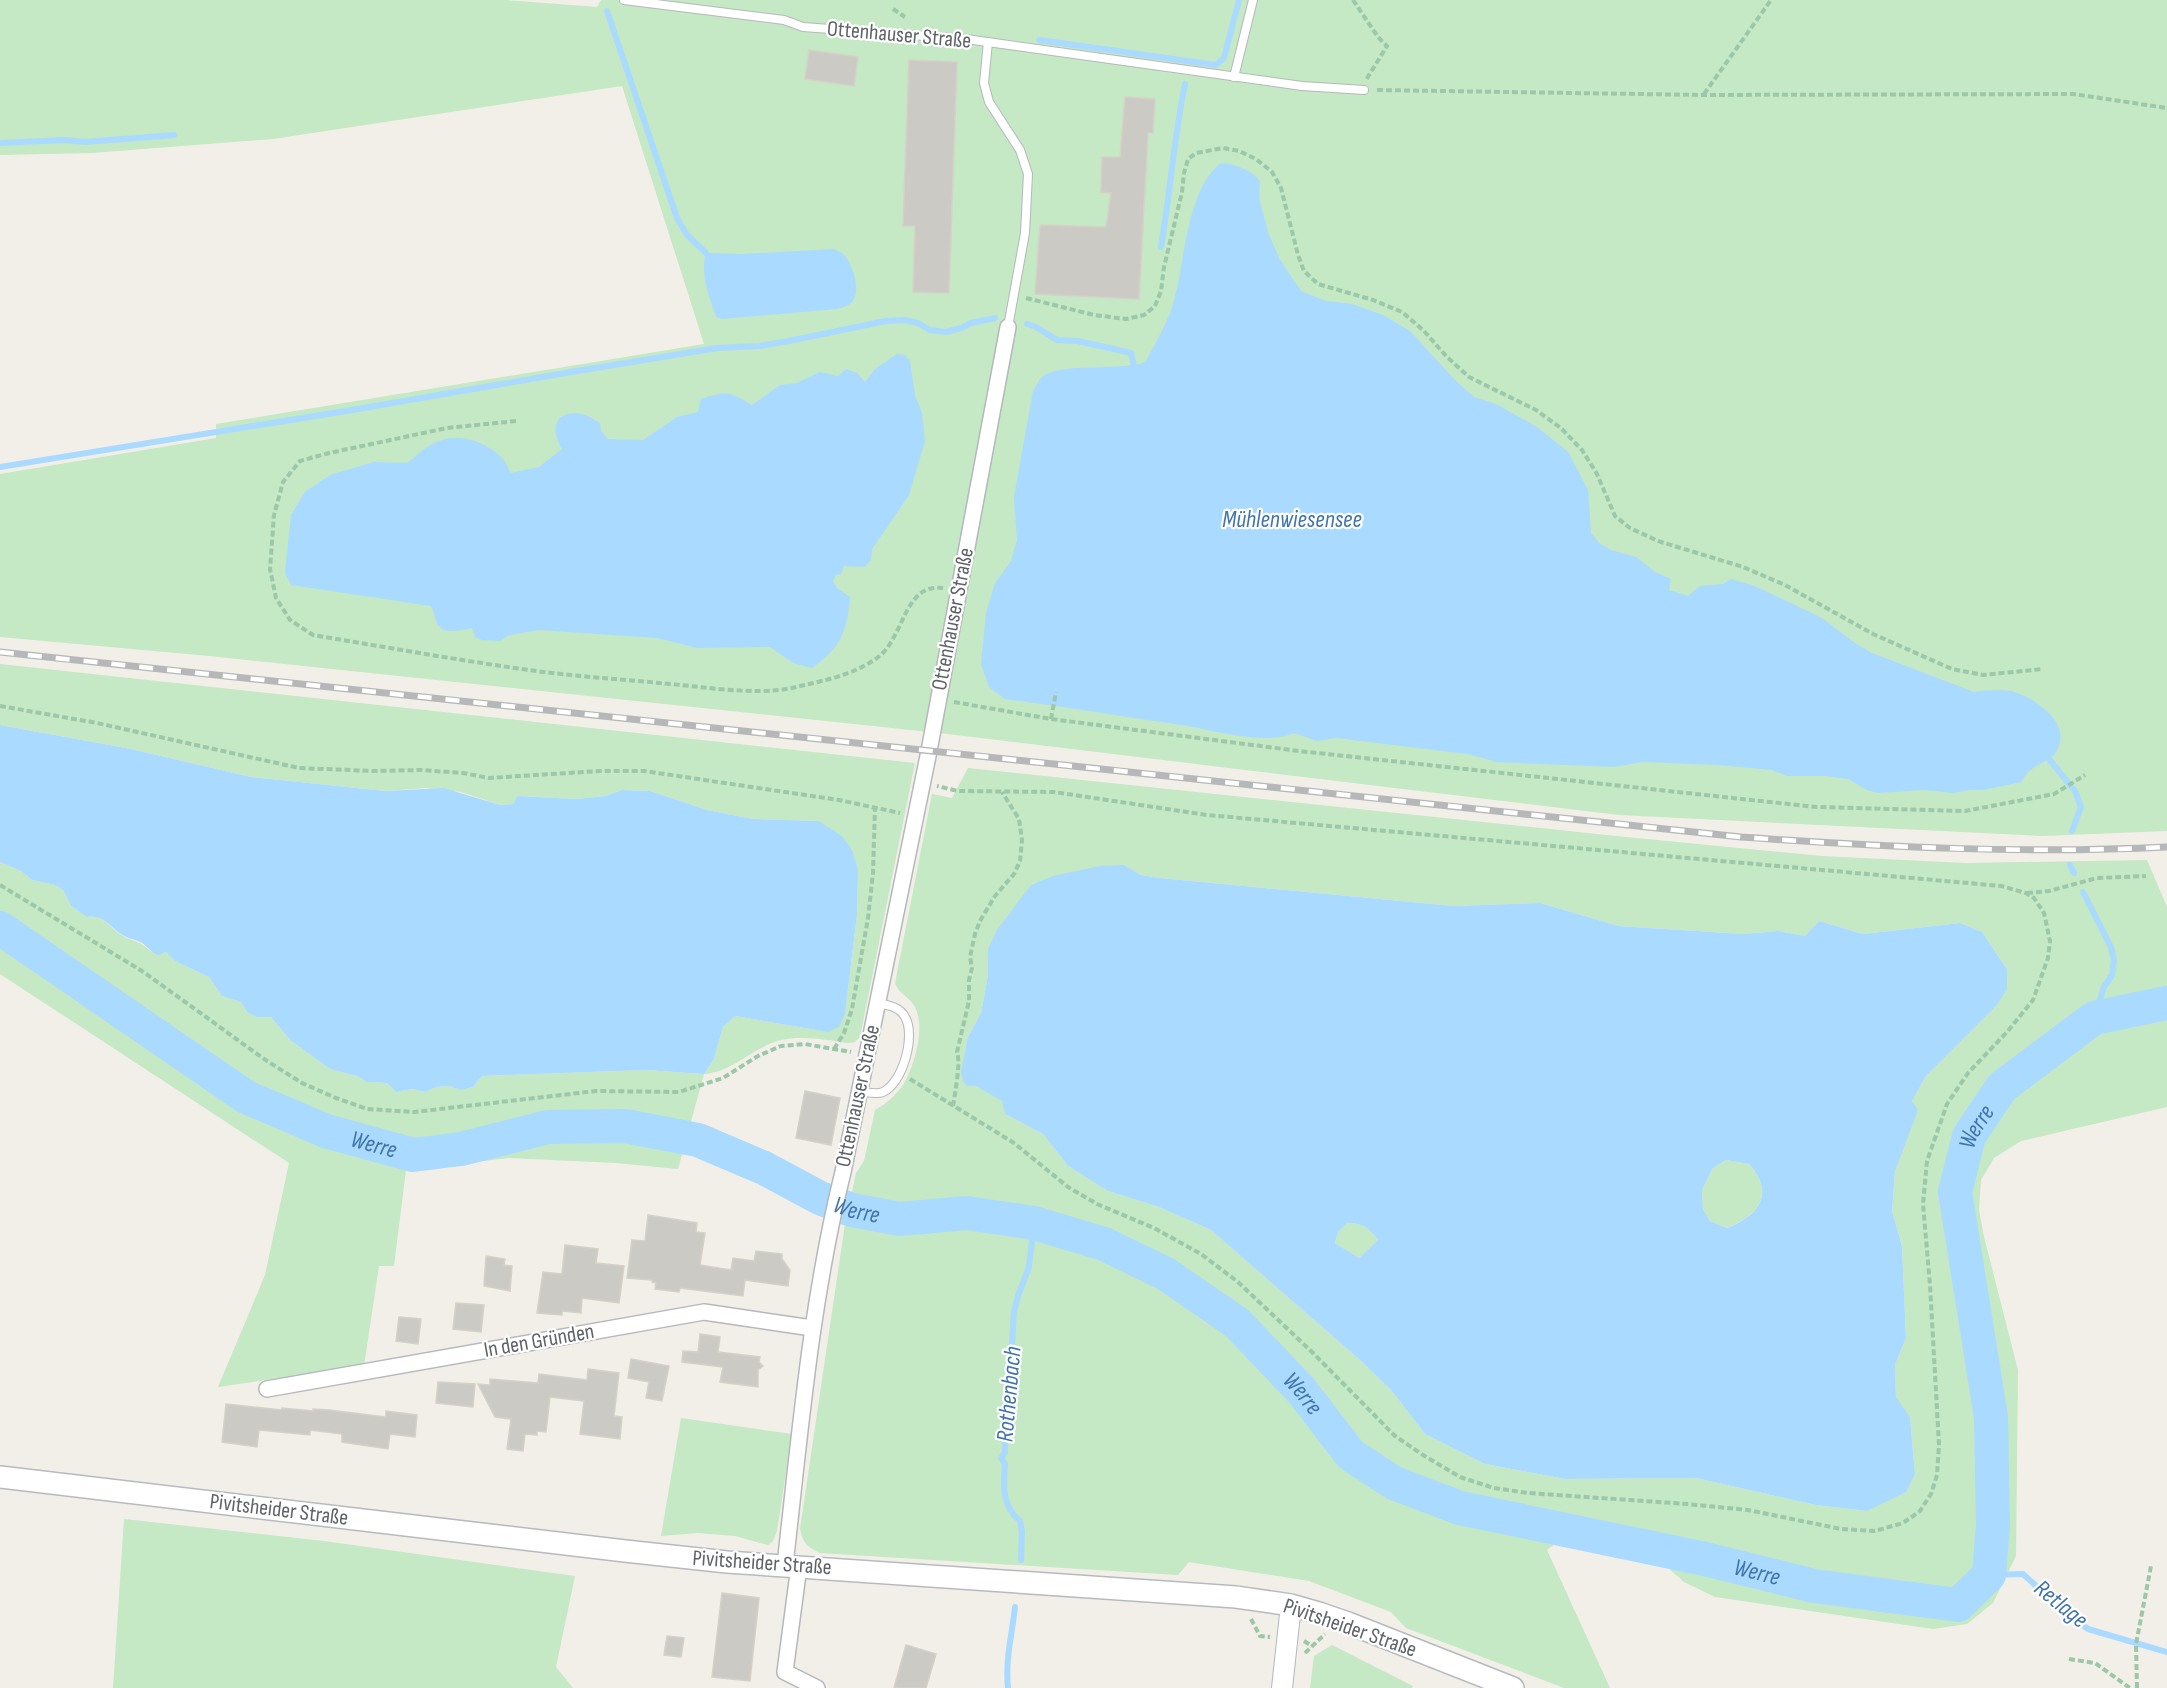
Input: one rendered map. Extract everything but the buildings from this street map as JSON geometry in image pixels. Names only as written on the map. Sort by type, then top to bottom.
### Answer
[{"type":"main road","name":"Pivitsheider Straße","points":[[0,1477],[625,1551],[792,1566],[1236,1598],[1290,1605],[1348,1623],[1512,1688]]},
{"type":"street","name":"Ottenhauser Straße","points":[[817,1688],[785,1672],[812,1328],[830,1223],[843,1172],[922,783],[1008,327]]},
{"type":"street","name":"In den Gründen","points":[[267,1389],[704,1312],[812,1328]]},
{"type":"street","points":[[1282,1688],[1290,1605]]},
{"type":"lane","name":"Ottenhauser Straße","points":[[624,0],[784,20],[803,27],[988,42],[984,83],[989,102],[1020,150],[1028,174],[1025,233],[1008,327]]},
{"type":"lane","points":[[1234,77],[1253,0]]},
{"type":"lane","points":[[988,42],[1302,86],[1364,90]]},
{"type":"lane","points":[[860,1090],[873,1093],[883,1092],[900,1073],[910,1041],[909,1025],[905,1015],[899,1009],[878,1003]]},
{"type":"path","points":[[1353,0],[1378,37],[1387,46],[1367,76],[1364,90],[1703,94],[2073,94],[2167,108]]},
{"type":"path","points":[[1703,94],[1771,0]]},
{"type":"path","points":[[893,9],[905,17]]},
{"type":"path","points":[[1014,295],[1094,315],[1126,319],[1144,315],[1155,306],[1161,291],[1164,267],[1188,159],[1196,153],[1223,148],[1239,151],[1256,159],[1272,172],[1281,188],[1304,271],[1318,284],[1373,300],[1402,312],[1469,377],[1536,410],[1561,428],[1582,450],[1597,474],[1615,516],[1630,528],[1658,541],[1743,567],[1785,585],[1873,634],[1952,669],[1983,675],[2043,669]]},
{"type":"path","points":[[516,421],[447,428],[300,461],[283,482],[274,515],[270,569],[276,598],[291,620],[313,634],[530,671],[739,690],[788,688],[848,674],[878,658],[893,643],[913,600],[922,590],[935,587],[959,589]]},
{"type":"path","points":[[1051,719],[1056,692]]},
{"type":"path","points":[[938,699],[1051,719],[1310,752],[1816,807],[1965,811],[2054,794],[2085,775]]},
{"type":"path","points":[[0,706],[97,723],[299,768],[421,770],[463,773],[489,778],[600,771],[644,771],[839,800],[915,816]]},
{"type":"path","points":[[900,1073],[1014,1143],[1078,1193],[1097,1204],[1154,1228],[1200,1254],[1246,1290],[1312,1352],[1395,1436],[1460,1477],[1494,1488],[1528,1493],[1748,1510],[1841,1529],[1875,1531],[1903,1523],[1920,1511],[1931,1494],[1937,1475],[1938,1434],[1923,1204],[1927,1161],[1947,1104],[1968,1073],[2007,1032],[2033,1000],[2048,958],[2050,941],[2044,913],[2034,898],[2026,893],[2001,886],[1207,815],[1054,792],[958,791],[922,783]]},
{"type":"path","points":[[953,1106],[956,1072],[960,1059],[957,1052],[969,1001],[971,946],[980,921],[995,896],[1014,874],[1020,861],[1022,840],[1019,819],[1002,792]]},
{"type":"path","points":[[834,1049],[844,1033],[852,1009],[868,918],[873,873],[875,807]]},
{"type":"path","points":[[2026,893],[2049,891],[2097,878],[2146,876]]},
{"type":"path","points":[[0,885],[142,971],[267,1061],[302,1083],[367,1109],[414,1112],[596,1091],[679,1092],[723,1078],[758,1056],[781,1046],[806,1044],[867,1055]]},
{"type":"path","points":[[2137,1688],[2136,1644],[2151,1566]]},
{"type":"path","points":[[2069,1659],[2095,1663],[2130,1688]]},
{"type":"green space","points":[[0,0],[506,0],[597,7],[601,0],[2167,0],[2167,831],[2042,836],[1619,815],[939,733],[209,656],[0,637],[0,474],[216,438],[216,424],[704,344],[622,86],[273,139],[92,153],[0,155]]},
{"type":"green space","points":[[0,664],[915,763],[860,1037],[855,1042],[848,1043],[806,1038],[781,1040],[761,1048],[725,1069],[704,1074],[714,1059],[723,1027],[735,1016],[828,1032],[845,1014],[857,915],[858,870],[819,821],[753,819],[707,810],[650,791],[622,790],[605,796],[576,799],[517,796],[513,804],[500,805],[461,792],[426,788],[385,791],[251,777],[131,749],[0,725]]},
{"type":"green space","points":[[968,768],[1822,856],[1966,863],[2147,860],[2167,907],[2167,1107],[2021,1141],[1994,1158],[1981,1180],[1979,1210],[1984,1237],[2018,1370],[2016,1556],[1993,1603],[1967,1624],[1933,1629],[1715,1597],[1684,1582],[1665,1565],[1642,1558],[1556,1543],[1547,1550],[1610,1688],[1564,1688],[1406,1628],[1391,1612],[1309,1581],[1189,1562],[1178,1575],[820,1553],[809,1546],[804,1541],[800,1529],[845,1224],[856,1173],[864,1161],[875,1110],[891,1099],[903,1085],[917,1049],[919,1020],[917,1012],[895,983],[932,794],[952,798]],"holes":[[[1124,865],[1141,875],[1453,906],[1540,903],[1619,926],[1743,934],[1778,931],[1805,936],[1819,921],[1863,934],[1960,923],[1982,932],[2007,969],[1996,1006],[1926,1076],[1912,1101],[1904,1143],[1895,1171],[1892,1211],[1902,1246],[1906,1338],[1895,1365],[1896,1398],[1910,1417],[1915,1474],[1867,1511],[1816,1505],[1696,1478],[1565,1479],[1485,1464],[1425,1434],[1391,1390],[1360,1360],[1211,1230],[1159,1207],[1108,1191],[1068,1166],[1043,1134],[1005,1114],[1003,1101],[976,1085],[968,1037],[981,1013],[988,975],[988,949]]]},
{"type":"green space","points":[[0,862],[21,871],[32,880],[55,885],[63,890],[71,906],[87,917],[98,918],[118,933],[152,952],[166,952],[175,961],[209,977],[222,996],[241,1002],[247,1012],[271,1017],[290,1040],[330,1069],[357,1076],[367,1082],[387,1083],[396,1092],[412,1089],[425,1092],[436,1087],[449,1086],[461,1090],[473,1087],[482,1076],[646,1070],[704,1074],[678,1169],[616,1163],[509,1158],[406,1170],[394,1266],[379,1266],[364,1366],[218,1387],[265,1275],[289,1163],[0,974]]},
{"type":"green space","points":[[1726,1160],[1749,1164],[1757,1175],[1762,1194],[1755,1210],[1727,1228],[1710,1221],[1703,1209],[1702,1190],[1713,1168]]},
{"type":"green space","points":[[1347,1223],[1365,1227],[1378,1240],[1359,1258],[1335,1243],[1338,1232]]},
{"type":"green space","points":[[681,1418],[792,1434],[777,1531],[773,1541],[768,1545],[735,1536],[698,1533],[661,1536]]},
{"type":"green space","points":[[124,1519],[324,1541],[575,1576],[556,1667],[573,1688],[113,1688]]},
{"type":"green space","points":[[1332,1645],[1413,1686],[1412,1688],[1310,1688],[1314,1656]]},
{"type":"water","name":"Mühlenwiesensee","points":[[1221,163],[1242,168],[1260,181],[1259,197],[1268,232],[1279,258],[1301,291],[1326,301],[1352,304],[1383,315],[1410,331],[1474,397],[1496,404],[1537,427],[1568,452],[1588,490],[1591,533],[1599,543],[1611,550],[1636,557],[1655,572],[1671,579],[1669,590],[1688,596],[1700,586],[1723,584],[1731,579],[1755,586],[1822,618],[1872,653],[1974,692],[2001,690],[2021,694],[2041,706],[2056,722],[2060,732],[2060,742],[2056,752],[2029,771],[2021,782],[1984,790],[1953,793],[1924,790],[1878,793],[1867,790],[1848,779],[1826,776],[1787,776],[1772,770],[1718,765],[1642,762],[1614,767],[1496,762],[1468,754],[1336,738],[1317,741],[1294,733],[1282,737],[1254,738],[1005,699],[989,687],[981,664],[986,613],[995,583],[1011,561],[1017,540],[1014,497],[1033,391],[1040,379],[1060,370],[1134,365],[1145,362],[1173,304],[1188,229],[1200,191],[1209,175]]},
{"type":"water","points":[[834,249],[846,257],[855,280],[856,293],[848,305],[837,309],[722,319],[716,317],[705,277],[706,253],[742,254]]},
{"type":"water","points":[[897,354],[905,355],[910,361],[915,395],[922,413],[925,441],[909,495],[872,549],[871,560],[865,567],[844,566],[841,574],[836,575],[833,581],[837,588],[850,597],[847,620],[836,646],[812,668],[793,663],[770,647],[697,648],[657,638],[539,630],[509,635],[500,641],[482,640],[475,637],[472,628],[454,631],[441,628],[431,606],[291,585],[285,573],[291,515],[305,492],[330,475],[374,462],[407,463],[435,443],[455,438],[474,441],[493,450],[511,473],[539,467],[562,449],[556,428],[563,416],[571,413],[590,417],[600,423],[601,431],[608,439],[643,440],[677,417],[698,412],[701,399],[728,394],[752,405],[780,385],[797,383],[820,372],[838,376],[846,369],[857,373],[865,382],[875,369]]},
{"type":"water","points":[[0,725],[131,749],[251,777],[385,791],[444,788],[500,805],[513,804],[517,796],[576,799],[605,796],[622,790],[650,791],[707,810],[753,819],[819,821],[843,837],[853,852],[858,870],[857,915],[845,1014],[839,1027],[828,1032],[735,1016],[723,1027],[714,1059],[704,1074],[646,1070],[482,1076],[473,1087],[461,1090],[449,1086],[436,1087],[425,1092],[412,1089],[396,1092],[387,1083],[367,1082],[357,1076],[330,1069],[290,1040],[271,1017],[257,1017],[247,1012],[241,1002],[222,996],[209,977],[175,961],[166,952],[156,954],[142,943],[119,933],[103,920],[87,917],[71,906],[63,890],[55,885],[32,880],[21,871],[0,862]]},
{"type":"water","points":[[1124,865],[1141,875],[1160,878],[1453,906],[1540,903],[1619,926],[1743,934],[1778,931],[1805,936],[1819,921],[1863,934],[1960,923],[1982,932],[2007,969],[2007,989],[1996,1006],[1926,1076],[1912,1101],[1918,1110],[1895,1171],[1892,1211],[1902,1246],[1906,1338],[1895,1365],[1896,1397],[1910,1417],[1915,1474],[1906,1492],[1867,1511],[1816,1505],[1696,1478],[1565,1479],[1485,1464],[1425,1434],[1391,1390],[1360,1360],[1211,1230],[1159,1207],[1108,1191],[1068,1166],[1043,1134],[1005,1114],[1002,1101],[976,1086],[967,1086],[961,1072],[968,1037],[981,1013],[988,975],[988,949],[997,930],[1031,885],[1053,876],[1100,866]],"holes":[[[1726,1160],[1749,1164],[1761,1184],[1762,1194],[1760,1202],[1748,1217],[1727,1228],[1710,1221],[1703,1209],[1702,1190],[1713,1168]],[[1347,1223],[1365,1227],[1378,1240],[1359,1258],[1335,1243],[1338,1232]]]},
{"type":"waterway","points":[[1039,40],[1216,65],[1224,58],[1239,0]]},
{"type":"waterway","points":[[607,11],[677,218],[687,235],[706,253]]},
{"type":"waterway","points":[[1161,247],[1185,84]]},
{"type":"waterway","points":[[0,143],[65,140],[85,142],[174,135]]},
{"type":"waterway","points":[[0,467],[717,348],[759,346],[886,321],[904,320],[918,323],[930,330],[946,332],[995,318]]},
{"type":"waterway","points":[[1027,324],[1057,340],[1078,341],[1131,353],[1134,366]]},
{"type":"waterway","points":[[2049,759],[2075,791],[2081,807],[2072,831]]},
{"type":"waterway","points":[[2070,865],[2074,873]]},
{"type":"waterway","points":[[2083,892],[2111,947],[2114,960],[2112,975],[2104,987],[2094,1018]]},
{"type":"waterway","name":"Werre","points":[[0,928],[246,1097],[326,1131],[413,1155],[461,1149],[548,1127],[625,1126],[698,1140],[764,1168],[820,1198],[852,1210],[900,1219],[967,1213],[1034,1223],[1104,1244],[1166,1274],[1237,1323],[1301,1390],[1351,1455],[1394,1483],[1460,1508],[1705,1559],[1814,1586],[1958,1605],[1989,1575],[1993,1525],[1991,1417],[1955,1192],[1969,1136],[2002,1087],[2094,1018],[2167,1003]]},
{"type":"waterway","name":"Rothenbach","points":[[1021,1560],[1020,1521],[1010,1509],[1005,1496],[1005,1464],[1001,1458],[1005,1452],[1004,1408],[1013,1387],[1011,1359],[1014,1312],[1029,1267],[1034,1223]]},
{"type":"waterway","name":"Retlage","points":[[1989,1575],[2023,1574],[2066,1613],[2088,1629],[2167,1652]]},
{"type":"waterway","name":"Rothenbach","points":[[1008,1688],[1008,1657],[1015,1607]]},
{"type":"railway","points":[[0,652],[1741,837],[2007,850],[2167,847]]}]
